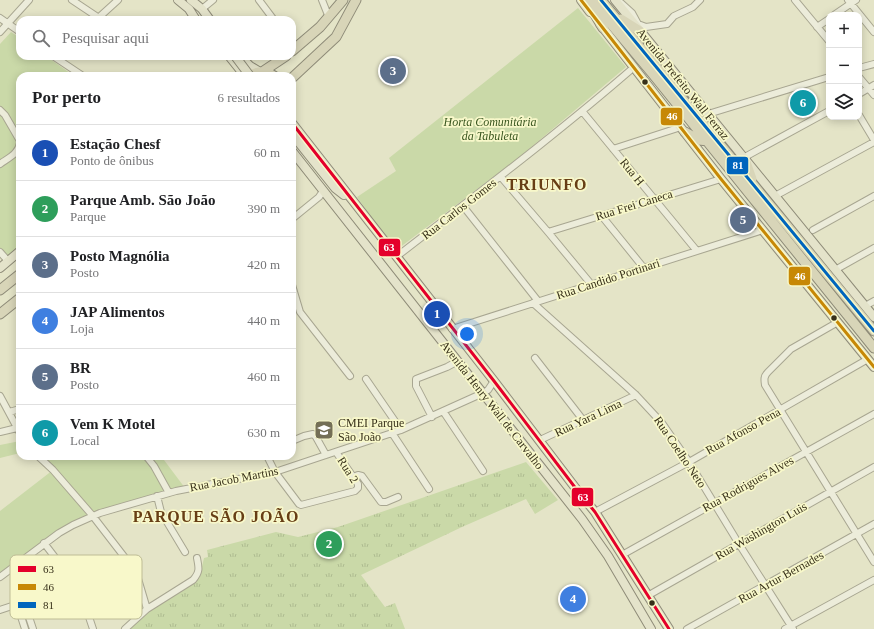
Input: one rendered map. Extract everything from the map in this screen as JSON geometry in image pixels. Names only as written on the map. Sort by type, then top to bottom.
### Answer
[{"type":"highway","points":[[296,46],[320,27],[328,15],[342,0]]},
{"type":"highway","points":[[296,74],[336,37],[356,0]]},
{"type":"highway","points":[[587,0],[603,28]]},
{"type":"highway","name":"Avenida Prefeito Wall Ferraz","points":[[591,0],[708,141],[874,348]]},
{"type":"highway","name":"Avenida Prefeito Wall Ferraz","points":[[601,0],[874,331]]},
{"type":"highway","points":[[614,15],[638,27]]},
{"type":"highway","points":[[267,72],[281,60]]},
{"type":"highway","points":[[683,130],[699,140],[708,141]]},
{"type":"highway","points":[[745,160],[753,184]]},
{"type":"highway","points":[[0,290],[16,277]]},
{"type":"highway","points":[[0,314],[16,301]]},
{"type":"main road","points":[[178,0],[202,9],[207,16]]},
{"type":"main road","points":[[581,0],[721,179],[874,367]]},
{"type":"main road","name":"Avenida Prefeito Wall Ferraz","points":[[615,0],[874,317]]},
{"type":"main road","points":[[192,4],[195,16]]},
{"type":"main road","points":[[192,4],[198,16]]},
{"type":"main road","points":[[192,4],[203,16]]},
{"type":"main road","points":[[227,60],[235,72]]},
{"type":"main road","points":[[233,60],[242,72]]},
{"type":"main road","points":[[238,60],[246,72]]},
{"type":"main road","points":[[244,60],[250,66],[264,72]]},
{"type":"main road","name":"Avenida Henry Wall de Carvalho","points":[[296,128],[595,512],[669,629]]},
{"type":"main road","points":[[296,140],[330,190]]},
{"type":"main road","points":[[296,145],[330,190],[351,199]]},
{"type":"main road","name":"Avenida Henry Wall de Carvalho","points":[[296,155],[330,190],[339,210],[589,529],[608,556],[652,629]]},
{"type":"main road","points":[[0,268],[16,255]]},
{"type":"main road","points":[[589,529],[595,512]]},
{"type":"street","points":[[0,32],[29,0]]},
{"type":"street","points":[[72,0],[95,16]]},
{"type":"street","points":[[102,16],[118,0]]},
{"type":"street","points":[[202,9],[213,0]]},
{"type":"street","points":[[260,0],[271,16]]},
{"type":"street","points":[[322,0],[328,15]]},
{"type":"street","points":[[619,0],[632,14],[638,27],[667,24],[674,16],[693,7],[700,0]]},
{"type":"street","points":[[795,0],[826,38]]},
{"type":"street","points":[[838,12],[852,1],[874,32]]},
{"type":"street","points":[[0,18],[16,29]]},
{"type":"street","points":[[817,27],[826,20]]},
{"type":"street","points":[[61,60],[77,72]]},
{"type":"street","points":[[862,67],[874,64]]},
{"type":"street","name":"Rua Carlos Gomes","points":[[396,257],[500,177],[633,68]]},
{"type":"street","points":[[708,114],[826,78]]},
{"type":"street","points":[[862,80],[871,87],[874,95]]},
{"type":"street","points":[[862,92],[871,87]]},
{"type":"street","points":[[0,110],[16,135]]},
{"type":"street","name":"Rua H","points":[[582,111],[697,251]]},
{"type":"street","points":[[745,160],[826,113]]},
{"type":"street","points":[[775,196],[874,141],[862,120]]},
{"type":"street","points":[[613,148],[683,130]]},
{"type":"street","points":[[0,164],[16,152]]},
{"type":"street","points":[[500,177],[591,284]]},
{"type":"street","name":"Rua Frei Caneca","points":[[548,232],[721,179]]},
{"type":"street","points":[[296,216],[330,190]]},
{"type":"street","points":[[813,230],[874,196]]},
{"type":"street","name":"Rua Coelho Neto","points":[[462,206],[536,302],[636,395],[662,423],[689,462],[766,585],[790,628]]},
{"type":"street","points":[[601,215],[643,267]]},
{"type":"street","name":"Rua Candido Portinari","points":[[452,329],[763,230]]},
{"type":"street","points":[[835,270],[874,248]]},
{"type":"street","points":[[0,252],[8,261]]},
{"type":"street","points":[[296,298],[300,312],[350,376]]},
{"type":"street","points":[[865,306],[874,302]]},
{"type":"street","points":[[838,322],[791,349],[766,374],[764,380],[765,385],[874,562]]},
{"type":"street","points":[[535,358],[583,420]]},
{"type":"street","name":"Rua Afonso Pena","points":[[595,512],[689,462],[868,359]]},
{"type":"street","points":[[432,417],[416,386],[416,380],[448,367],[458,361]]},
{"type":"street","points":[[366,379],[401,430]]},
{"type":"street","name":"Rua Jacob Martins","points":[[28,555],[72,525],[93,516],[169,492],[275,472],[336,452],[401,430],[432,417],[483,393],[488,390],[494,381]]},
{"type":"street","name":"Rua Yara Lima","points":[[540,440],[636,395]]},
{"type":"street","points":[[0,396],[16,427]]},
{"type":"street","points":[[9,412],[16,410]]},
{"type":"street","points":[[444,411],[483,471]]},
{"type":"street","name":"Rua Rodrigues Alves","points":[[622,555],[874,414]]},
{"type":"street","points":[[0,432],[16,431]]},
{"type":"street","points":[[392,433],[429,489]]},
{"type":"street","points":[[296,439],[313,434],[326,455]]},
{"type":"street","name":"Rua 2","points":[[275,472],[301,505],[355,491],[358,488],[358,484],[336,452]]},
{"type":"street","points":[[42,460],[53,470],[93,516],[123,555]]},
{"type":"street","points":[[149,460],[169,492]]},
{"type":"street","points":[[269,460],[275,472]]},
{"type":"street","name":"Rua Washington Luis","points":[[649,596],[874,467]]},
{"type":"street","points":[[352,477],[358,475],[362,476],[381,502],[386,502],[398,497]]},
{"type":"street","points":[[156,496],[161,512],[185,552]]},
{"type":"street","name":"Rua Artur Bernades","points":[[688,629],[874,524]]},
{"type":"street","points":[[44,543],[53,555]]},
{"type":"street","points":[[142,614],[193,580],[198,574],[199,568],[197,558]]},
{"type":"street","name":"Rua Jacob Martins","points":[[0,577],[10,569]]},
{"type":"street","points":[[790,628],[874,580]]},
{"type":"street","points":[[142,592],[147,609]]},
{"type":"street","points":[[0,610],[10,606]]},
{"type":"street","points":[[22,619],[25,629]]},
{"type":"street","points":[[30,619],[33,629]]},
{"type":"street","points":[[89,619],[92,629]]},
{"type":"street","points":[[125,629],[136,619]]},
{"type":"green space","name":"Horta Comunitária da Tabuleta","points":[[578,8],[626,67],[516,160],[395,251],[357,197],[396,171],[389,158]]},
{"type":"green space","points":[[11,32],[16,35],[16,60],[52,60],[68,72],[16,72],[16,251],[8,258],[0,248],[0,44]]},
{"type":"green space","points":[[16,442],[16,454],[0,458],[0,445]]},
{"type":"green space","points":[[44,460],[164,460],[185,488],[84,519],[31,555],[10,555],[10,569],[0,576],[0,511],[53,470]]},
{"type":"green space","points":[[526,462],[558,500],[535,514],[526,499],[462,527],[361,575],[385,607],[395,603],[405,629],[130,629],[155,607],[199,579],[204,558],[208,557],[207,550],[276,532],[298,537],[338,527]]},
{"type":"transit line","name":"46","points":[[581,0],[721,179],[874,367]]},
{"type":"transit line","name":"81","points":[[601,0],[874,331]]},
{"type":"transit line","name":"63","points":[[296,128],[595,512],[669,629]]},
{"type":"place","name":"Posto Magnólia","points":[[393,71]]},
{"type":"place","name":"Vem K Motel","points":[[803,103]]},
{"type":"place","name":"BR","points":[[743,220]]},
{"type":"place","name":"Estação Chesf","points":[[437,314]]},
{"type":"place","name":"CMEI Parque São João","points":[[324,430]]},
{"type":"place","name":"Parque Amb. São João","points":[[329,544]]},
{"type":"place","name":"JAP Alimentos","points":[[573,599]]},
{"type":"district","name":"TRIUNFO","points":[[547,184]]},
{"type":"district","name":"PARQUE SÃO JOÃO","points":[[216,516]]}]
